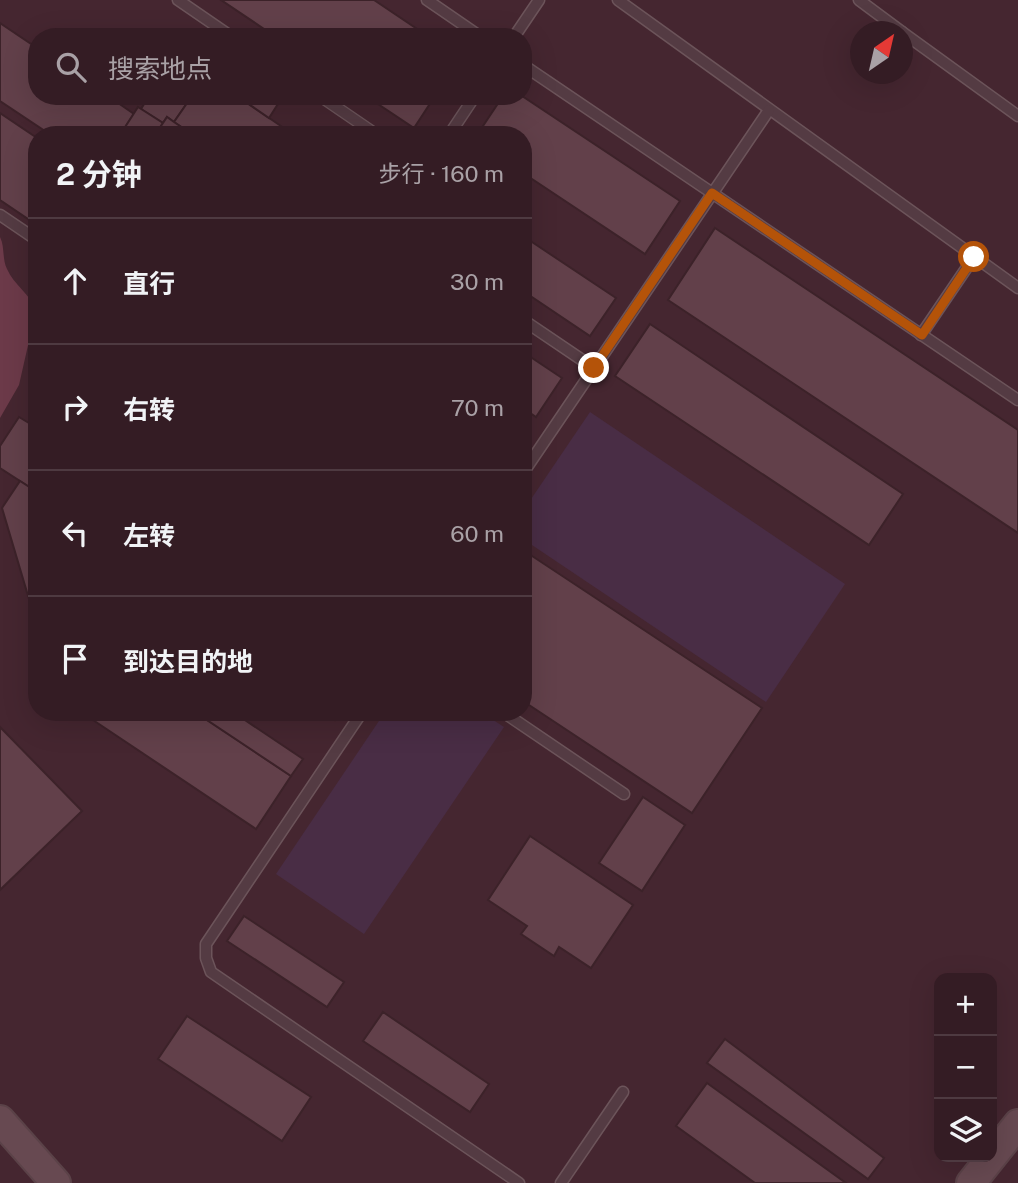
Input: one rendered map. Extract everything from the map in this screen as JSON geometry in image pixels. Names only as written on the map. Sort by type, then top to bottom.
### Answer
[{"type":"street","points":[[0,1120],[56,1183]]},
{"type":"street","points":[[971,1183],[1018,1124]]},
{"type":"lane","points":[[178,0],[219,28]]},
{"type":"lane","points":[[427,0],[468,28]]},
{"type":"lane","points":[[520,28],[539,0]]},
{"type":"lane","points":[[618,0],[1018,288]]},
{"type":"lane","points":[[859,0],[887,21]]},
{"type":"lane","points":[[913,40],[1018,116]]},
{"type":"lane","points":[[532,71],[1018,400]]},
{"type":"lane","points":[[333,105],[364,126]]},
{"type":"lane","points":[[455,126],[469,105]]},
{"type":"lane","points":[[532,460],[769,110]]},
{"type":"lane","points":[[0,215],[28,234]]},
{"type":"lane","points":[[922,335],[974,257]]},
{"type":"lane","points":[[532,326],[594,368]]},
{"type":"lane","points":[[356,721],[206,944],[206,958],[211,972],[519,1183]]},
{"type":"lane","points":[[516,721],[624,794]]},
{"type":"lane","points":[[561,1183],[623,1092]]},
{"type":"shaded area","points":[[0,237],[7,269],[28,297],[28,345],[19,385],[0,418]]},
{"type":"shaded area","points":[[590,412],[845,584],[766,702],[532,545],[532,498]]},
{"type":"shaded area","points":[[379,721],[495,721],[504,727],[364,934],[276,874]]},
{"type":"building","points":[[221,0],[374,0],[416,28],[263,28]]},
{"type":"building","points":[[0,23],[28,42],[28,105],[121,105],[134,114],[126,126],[38,126],[0,101]]},
{"type":"building","points":[[532,103],[680,201],[645,254],[532,179],[532,126],[483,126],[497,105],[532,105]]},
{"type":"building","points":[[143,105],[186,105],[174,122],[167,117],[163,123],[141,109]]},
{"type":"building","points":[[186,105],[250,105],[281,126],[180,126],[174,122]]},
{"type":"building","points":[[250,105],[277,105],[269,118]]},
{"type":"building","points":[[380,105],[429,105],[415,126],[411,126]]},
{"type":"building","points":[[138,107],[163,123],[161,126],[126,126]]},
{"type":"building","points":[[0,113],[28,132],[28,219],[0,200]]},
{"type":"building","points":[[167,117],[180,126],[161,126]]},
{"type":"building","points":[[715,228],[1018,430],[1018,533],[668,300]]},
{"type":"building","points":[[532,242],[616,298],[590,336],[532,297]]},
{"type":"building","points":[[650,324],[903,494],[869,545],[615,376]]},
{"type":"building","points":[[532,358],[562,378],[536,417],[532,414]]},
{"type":"building","points":[[19,417],[28,422],[28,486],[0,468],[0,446]]},
{"type":"building","points":[[20,481],[28,486],[28,596],[2,508]]},
{"type":"building","points":[[532,556],[762,708],[692,813],[532,707]]},
{"type":"building","points":[[94,721],[208,721],[291,776],[256,829]]},
{"type":"building","points":[[208,721],[246,721],[303,759],[291,776]]},
{"type":"building","points":[[0,727],[82,811],[0,890]]},
{"type":"building","points":[[643,797],[685,825],[642,891],[599,863]]},
{"type":"building","points":[[530,836],[633,905],[591,968],[559,947],[554,956],[521,934],[527,926],[488,900]]},
{"type":"building","points":[[244,916],[344,982],[327,1007],[227,941]]},
{"type":"building","points":[[383,1012],[489,1084],[470,1112],[363,1041]]},
{"type":"building","points":[[187,1016],[311,1097],[282,1141],[158,1059]]},
{"type":"building","points":[[725,1039],[884,1158],[868,1179],[707,1063]]},
{"type":"building","points":[[707,1083],[846,1183],[755,1183],[676,1126]]},
{"type":"route","points":[[594,368],[712,193],[922,335],[974,257]]}]
